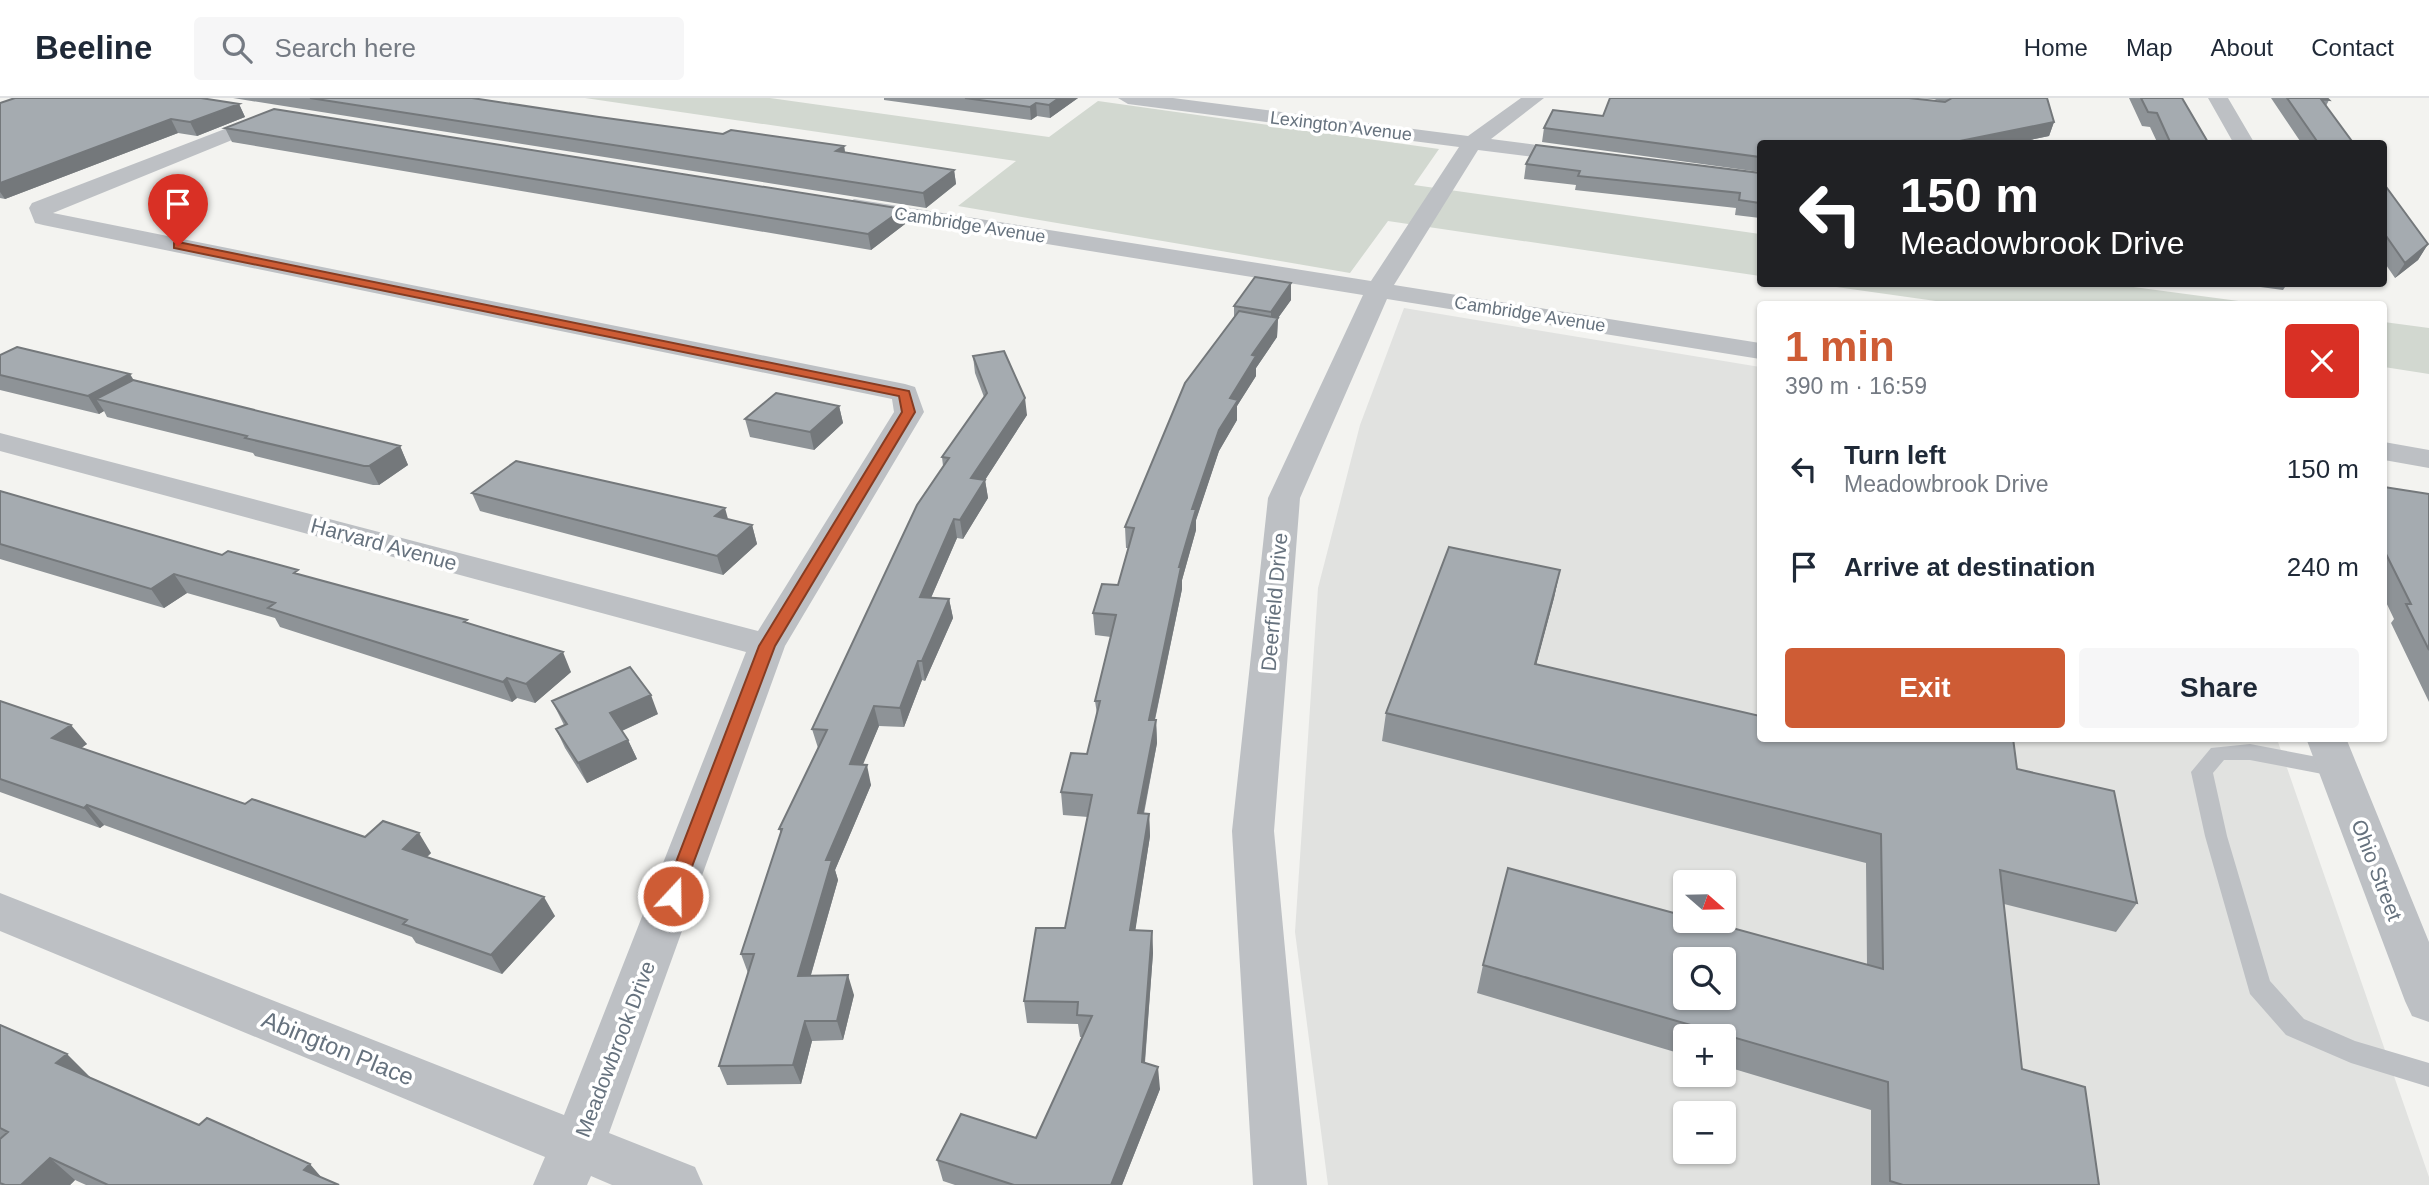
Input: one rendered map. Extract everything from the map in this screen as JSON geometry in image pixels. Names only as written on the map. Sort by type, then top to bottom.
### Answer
[{"type":"street","name":"Lexington Avenue","points":[[1128,98],[1609,160]]},
{"type":"street","name":"Deerfield Drive","points":[[1280,1185],[1253,831],[1284,498],[1378,290],[1472,143],[1534,98]]},
{"type":"street","points":[[2218,98],[2243,140]]},
{"type":"street","name":"Meadowbrook Drive","points":[[229,106],[285,115],[40,208],[43,218],[905,393],[909,412],[767,646],[569,1165]]},
{"type":"street","name":"Cambridge Avenue","points":[[828,202],[1757,351]]},
{"type":"street","name":"Harvard Avenue","points":[[0,442],[767,646]]},
{"type":"street","points":[[2387,452],[2429,459]]},
{"type":"street","name":"Ohio Street","points":[[2332,754],[2429,1001]]},
{"type":"street","name":"Abington Place","points":[[0,911],[569,1165],[676,1185]]},
{"type":"lane","points":[[2332,754],[2218,753],[2202,772],[2216,836],[2259,986],[2295,1027],[2351,1051],[2429,1075]]},
{"type":"shaded area","points":[[585,98],[770,98],[1049,137],[1098,101],[1439,149],[1414,185],[1757,234],[1757,276],[1388,221],[1350,273],[958,206],[1016,161]]},
{"type":"shaded area","points":[[1836,287],[2134,287],[2238,301],[1936,301]]},
{"type":"shaded area","points":[[1404,308],[1757,367],[1757,742],[2278,742],[2429,1177],[2429,1185],[1328,1185],[1295,932],[1318,588],[1360,425]]},
{"type":"shaded area","points":[[2387,322],[2429,328],[2429,374],[2387,367]]},
{"type":"building","points":[[15,98],[201,98],[239,104],[190,122],[171,119],[0,183],[0,103]]},
{"type":"building","points":[[310,98],[472,98],[723,134],[731,130],[844,146],[836,151],[954,170],[923,193]]},
{"type":"building","points":[[965,98],[1059,98],[1049,105],[1036,103],[1030,107]]},
{"type":"building","points":[[1610,98],[1909,98],[1945,102],[1952,98],[2047,98],[2054,122],[1965,140],[1757,140],[1757,157],[1544,128],[1553,110],[1603,116]]},
{"type":"building","points":[[2141,98],[2182,98],[2207,140],[2169,140],[2157,113],[2148,112]]},
{"type":"building","points":[[2287,98],[2327,98],[2329,100],[2321,99],[2351,140],[2316,140]]},
{"type":"building","points":[[274,109],[903,209],[868,234],[225,128]]},
{"type":"building","points":[[1536,145],[1757,173],[1757,203],[1739,200],[1740,193],[1578,176],[1580,171],[1526,164]]},
{"type":"building","points":[[2387,188],[2428,244],[2405,263],[2387,237]]},
{"type":"building","points":[[1255,277],[1291,283],[1271,312],[1234,306]]},
{"type":"building","points":[[1239,311],[1278,318],[1252,355],[1256,356],[1230,398],[1238,400],[1219,430],[1192,509],[1196,509],[1179,567],[1149,720],[1156,720],[1138,813],[1149,814],[1130,930],[1152,931],[1142,1062],[1158,1067],[1111,1185],[1014,1185],[937,1160],[961,1114],[1036,1138],[1092,1016],[1077,1015],[1078,1002],[1024,1001],[1036,928],[1065,928],[1092,795],[1061,792],[1071,753],[1087,754],[1100,701],[1095,701],[1116,615],[1093,613],[1102,584],[1118,585],[1134,528],[1125,527],[1185,383]]},
{"type":"building","points":[[17,347],[130,374],[88,396],[0,375],[0,355]]},
{"type":"building","points":[[1004,351],[1025,398],[971,478],[985,480],[960,520],[954,519],[920,597],[949,599],[922,661],[918,661],[900,708],[874,706],[850,764],[867,765],[826,860],[832,860],[798,976],[848,975],[837,1021],[805,1021],[793,1065],[719,1066],[754,954],[741,954],[782,829],[779,829],[827,730],[812,729],[917,505],[949,458],[942,457],[987,393],[973,356]]},
{"type":"building","points":[[133,380],[400,446],[369,466],[364,466],[96,399]]},
{"type":"building","points":[[776,393],[839,406],[810,432],[745,419]]},
{"type":"building","points":[[516,461],[725,508],[715,516],[752,525],[717,556],[472,493]]},
{"type":"building","points":[[2387,487],[2429,494],[2429,650],[2406,604],[2411,604],[2387,556]]},
{"type":"building","points":[[0,491],[222,555],[228,551],[298,570],[294,573],[467,620],[464,622],[563,652],[526,684],[507,678],[503,682],[268,608],[275,603],[174,574],[151,589],[0,544]]},
{"type":"building","points":[[1449,547],[1560,570],[1535,664],[1757,715],[1757,742],[2014,742],[2017,769],[2114,791],[2137,903],[2000,870],[2022,1069],[2085,1087],[2099,1185],[1903,1185],[1890,1181],[1888,1082],[1736,1038],[1736,1024],[1687,1024],[1483,965],[1508,868],[1673,913],[1673,933],[1736,933],[1736,929],[1883,969],[1881,834],[1386,713]]},
{"type":"building","points":[[630,667],[651,695],[610,713],[628,740],[578,763],[556,729],[567,724],[552,701]]},
{"type":"building","points":[[0,701],[71,725],[52,738],[245,804],[252,799],[365,837],[383,821],[419,833],[403,849],[544,897],[491,955],[403,924],[407,920],[87,805],[84,808],[0,779]]},
{"type":"building","points":[[0,1025],[67,1054],[56,1063],[199,1125],[207,1118],[310,1164],[304,1170],[339,1185],[108,1185],[50,1158],[21,1185],[0,1183],[0,1139],[8,1132],[0,1128]]},
{"type":"route","points":[[178,246],[905,393],[909,412],[767,646],[673,896]]}]
